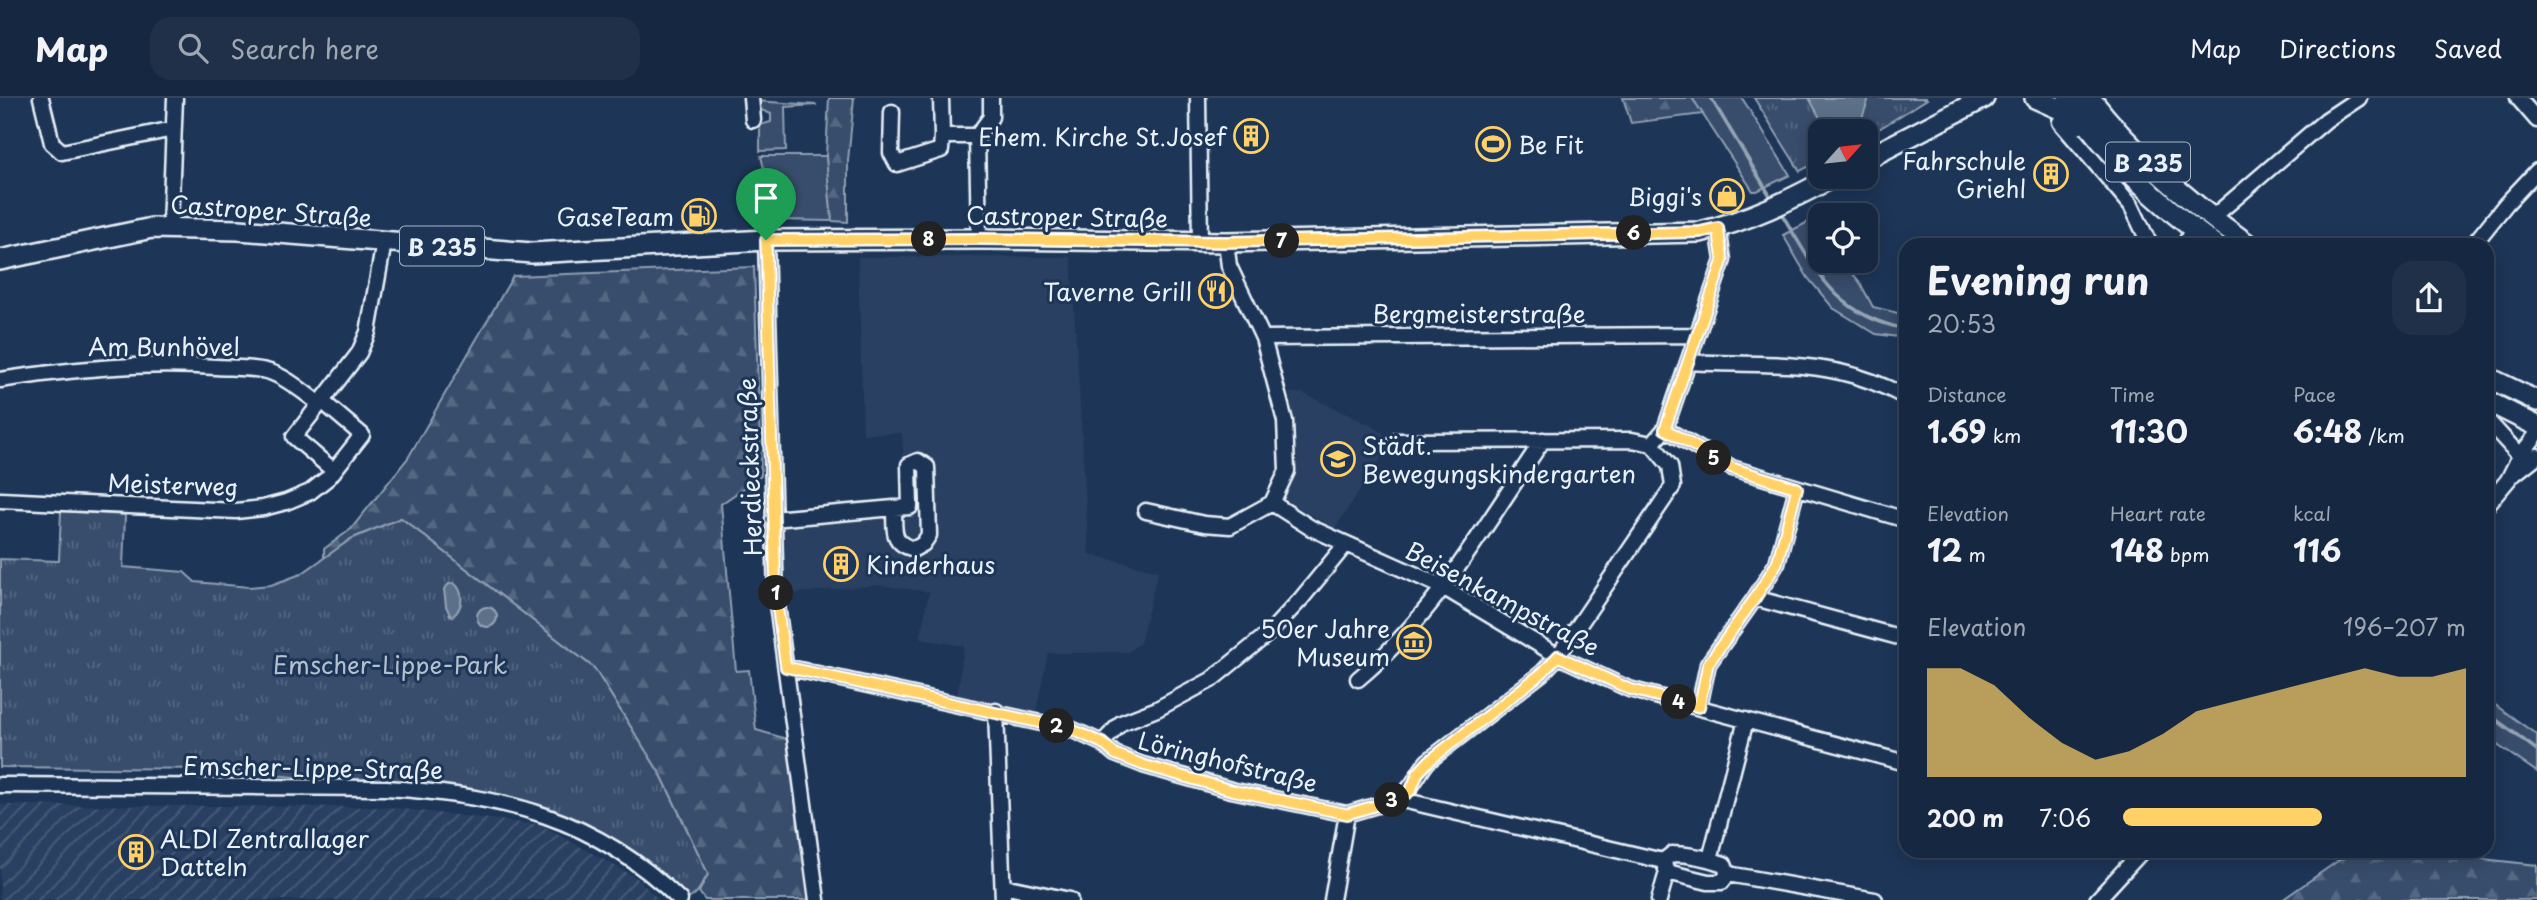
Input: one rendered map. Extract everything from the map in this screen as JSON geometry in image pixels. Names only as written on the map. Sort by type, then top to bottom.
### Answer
[{"type":"main road","points":[[1888,146],[1957,98]]},
{"type":"main road","points":[[1878,152],[1984,98]]},
{"type":"main road","name":"B 235","points":[[2035,98],[2062,110],[2104,144]]},
{"type":"main road","name":"B 235","points":[[2067,98],[2104,144],[2189,237]]},
{"type":"main road","name":"B 235","points":[[2090,98],[2107,121],[2166,181],[2239,238]]},
{"type":"main road","name":"Castroper Straße","points":[[0,260],[152,228],[239,230],[531,253],[766,240],[1226,242],[1700,232],[1768,210],[1810,189]]},
{"type":"main road","points":[[2494,380],[2537,401]]},
{"type":"main road","points":[[2494,404],[2537,426]]},
{"type":"street","points":[[41,98],[52,143],[62,152],[173,129]]},
{"type":"street","points":[[170,228],[175,98]]},
{"type":"street","points":[[751,98],[753,120]]},
{"type":"street","points":[[892,112],[891,153],[897,164],[941,150],[941,98]]},
{"type":"street","points":[[979,239],[977,136],[991,117],[991,98]]},
{"type":"street","points":[[1198,98],[1200,242]]},
{"type":"street","points":[[2212,219],[2326,120],[2359,98]]},
{"type":"street","points":[[2518,98],[2537,120]]},
{"type":"street","points":[[2060,122],[2131,205],[2147,238]]},
{"type":"street","points":[[942,136],[977,136]]},
{"type":"street","points":[[2479,238],[2537,171]]},
{"type":"street","points":[[1652,444],[1665,429],[1723,260],[1718,228]]},
{"type":"street","name":"Herdieckstraße","points":[[766,240],[776,597],[817,900]]},
{"type":"street","points":[[334,471],[294,438],[359,353],[368,332],[384,242]]},
{"type":"street","points":[[1146,511],[1204,524],[1230,526],[1272,503],[1287,471],[1285,421],[1263,338],[1229,266],[1226,242]]},
{"type":"street","name":"Bergmeisterstraße","points":[[1263,338],[1696,335]]},
{"type":"street","points":[[1688,362],[1779,365],[1839,372],[1880,384],[1899,394]]},
{"type":"street","name":"Am Bunhövel","points":[[0,380],[110,366],[187,365],[270,372],[321,402]]},
{"type":"street","name":"Meisterweg","points":[[0,500],[236,511],[286,502],[310,492],[334,471],[362,435],[321,402]]},
{"type":"street","points":[[2494,427],[2521,456]]},
{"type":"street","points":[[1665,429],[1732,468],[1899,518]]},
{"type":"street","points":[[2494,497],[2537,434]]},
{"type":"street","points":[[1358,679],[1379,661],[1443,587],[1543,440]]},
{"type":"street","points":[[1396,441],[1632,440],[1652,444],[1670,466],[1673,486],[1558,656],[1542,673],[1429,761],[1418,773],[1411,790],[1398,799]]},
{"type":"street","points":[[2508,480],[2537,456]]},
{"type":"street","points":[[773,519],[894,508],[909,507],[909,465],[918,461],[927,467],[929,535],[923,544],[915,549],[902,546],[895,537],[894,508]]},
{"type":"street","points":[[1699,707],[1708,664],[1777,563],[1797,488]]},
{"type":"street","name":"Beisenkampstraße","points":[[1272,503],[1311,528],[1443,587],[1558,656],[1629,689],[1899,761]]},
{"type":"street","points":[[1102,743],[1121,723],[1157,709],[1211,680],[1270,632],[1346,544]]},
{"type":"street","points":[[1755,598],[1899,637]]},
{"type":"street","name":"Löringhofstraße","points":[[786,667],[1073,730],[1102,743],[1115,754],[1143,765],[1231,790],[1347,814],[1398,799],[1665,867],[1708,882],[1722,882],[1728,874]]},
{"type":"street","points":[[996,711],[1003,893],[1070,900]]},
{"type":"street","points":[[1710,859],[1746,720]]},
{"type":"street","name":"Emscher-Lippe-Straße","points":[[0,785],[386,788],[446,792],[510,805],[596,836],[658,879],[680,900]]},
{"type":"street","points":[[1332,900],[1347,814]]},
{"type":"street","name":"Löringhofstraße","points":[[1665,867],[1672,854],[1683,854],[1724,864],[1728,874]]},
{"type":"street","points":[[2097,900],[2136,858]]},
{"type":"street","points":[[1659,900],[1665,867]]},
{"type":"street","name":"Löringhofstraße","points":[[1728,874],[1875,900]]},
{"type":"shaded area","points":[[1809,98],[1869,98],[1860,119],[1820,118]]},
{"type":"shaded area","points":[[858,257],[1071,257],[1089,554],[1158,571],[1140,643],[1128,652],[1048,653],[1035,716],[957,697],[964,646],[920,639],[929,592],[879,585],[787,594],[783,526],[906,512],[902,433],[863,434]]},
{"type":"shaded area","name":"Städt. Bewegungskindergarten","points":[[1289,393],[1302,393],[1384,434],[1378,446],[1385,452],[1335,528],[1284,500],[1297,466],[1294,416]]},
{"type":"shaded area","points":[[454,583],[460,591],[461,600],[459,609],[453,616],[446,606],[444,589]]},
{"type":"shaded area","points":[[487,607],[494,610],[497,617],[494,624],[487,627],[480,624],[477,617],[480,610]]},
{"type":"shaded area","points":[[0,805],[386,807],[541,825],[637,878],[659,900],[0,900]]},
{"type":"green space","points":[[829,98],[854,98],[848,161],[848,222],[832,221],[826,156]]},
{"type":"green space","points":[[1623,98],[1692,98],[1703,114],[1631,123]]},
{"type":"green space","points":[[1692,98],[1742,98],[1790,175],[1753,191]]},
{"type":"green space","points":[[1754,98],[1927,99],[1878,130],[1878,119],[1808,119],[1808,167],[1800,171]]},
{"type":"green space","points":[[754,101],[817,105],[785,107],[786,150],[760,151],[760,125],[771,122],[771,114],[759,109]]},
{"type":"green space","points":[[761,156],[826,156],[832,221],[776,220]]},
{"type":"green space","points":[[1808,222],[1808,273],[1852,273],[1873,307],[1899,313],[1899,337],[1876,334],[1833,308],[1808,278],[1783,235]]},
{"type":"green space","points":[[754,267],[761,476],[721,504],[736,671],[749,670],[756,730],[787,739],[812,900],[705,900],[699,892],[708,874],[662,777],[594,668],[401,518],[351,539],[324,559],[324,549],[351,529],[408,458],[513,276]]},
{"type":"green space","name":"Emscher-Lippe-Park","points":[[61,511],[125,515],[123,567],[184,572],[195,582],[249,587],[271,585],[301,574],[351,539],[401,518],[594,668],[662,777],[708,874],[703,883],[691,898],[681,900],[555,818],[387,786],[213,769],[0,767],[0,559],[59,561]]},
{"type":"green space","points":[[2494,704],[2537,735],[2537,772],[2494,743]]},
{"type":"green space","points":[[2342,858],[2473,858],[2537,865],[2537,900],[2282,900]]},
{"type":"waterway","points":[[1711,98],[1772,199]]},
{"type":"waterway","points":[[1780,211],[1816,270],[1843,301],[1860,313],[1899,327]]},
{"type":"waterway","points":[[2494,718],[2537,750]]},
{"type":"place","name":"Ehem. Kirche St.Josef","points":[[1251,136]]},
{"type":"place","name":"Be Fit","points":[[1493,144]]},
{"type":"place","name":"Fahrschule Griehl","points":[[2051,174]]},
{"type":"place","name":"Biggi's","points":[[1727,196]]},
{"type":"place","name":"GaseTeam","points":[[699,216]]},
{"type":"place","name":"Taverne Grill","points":[[1216,291]]},
{"type":"place","name":"Städt. Bewegungskindergarten","points":[[1338,459]]},
{"type":"place","name":"Kinderhaus","points":[[841,564]]},
{"type":"place","name":"50er Jahre Museum","points":[[1414,642]]},
{"type":"place","name":"ALDI Zentrallager Datteln","points":[[136,852]]},
{"type":"route","points":[[1718,228],[1723,260],[1665,429],[1732,468],[1797,488],[1777,563],[1708,664],[1699,707],[1629,689],[1558,656],[1542,673],[1429,761],[1418,773],[1411,790],[1398,799],[1347,814],[1231,790],[1143,765],[1115,754],[1102,743],[1073,730],[786,667],[776,597],[766,240],[1226,242],[1700,232],[1718,228]]}]
